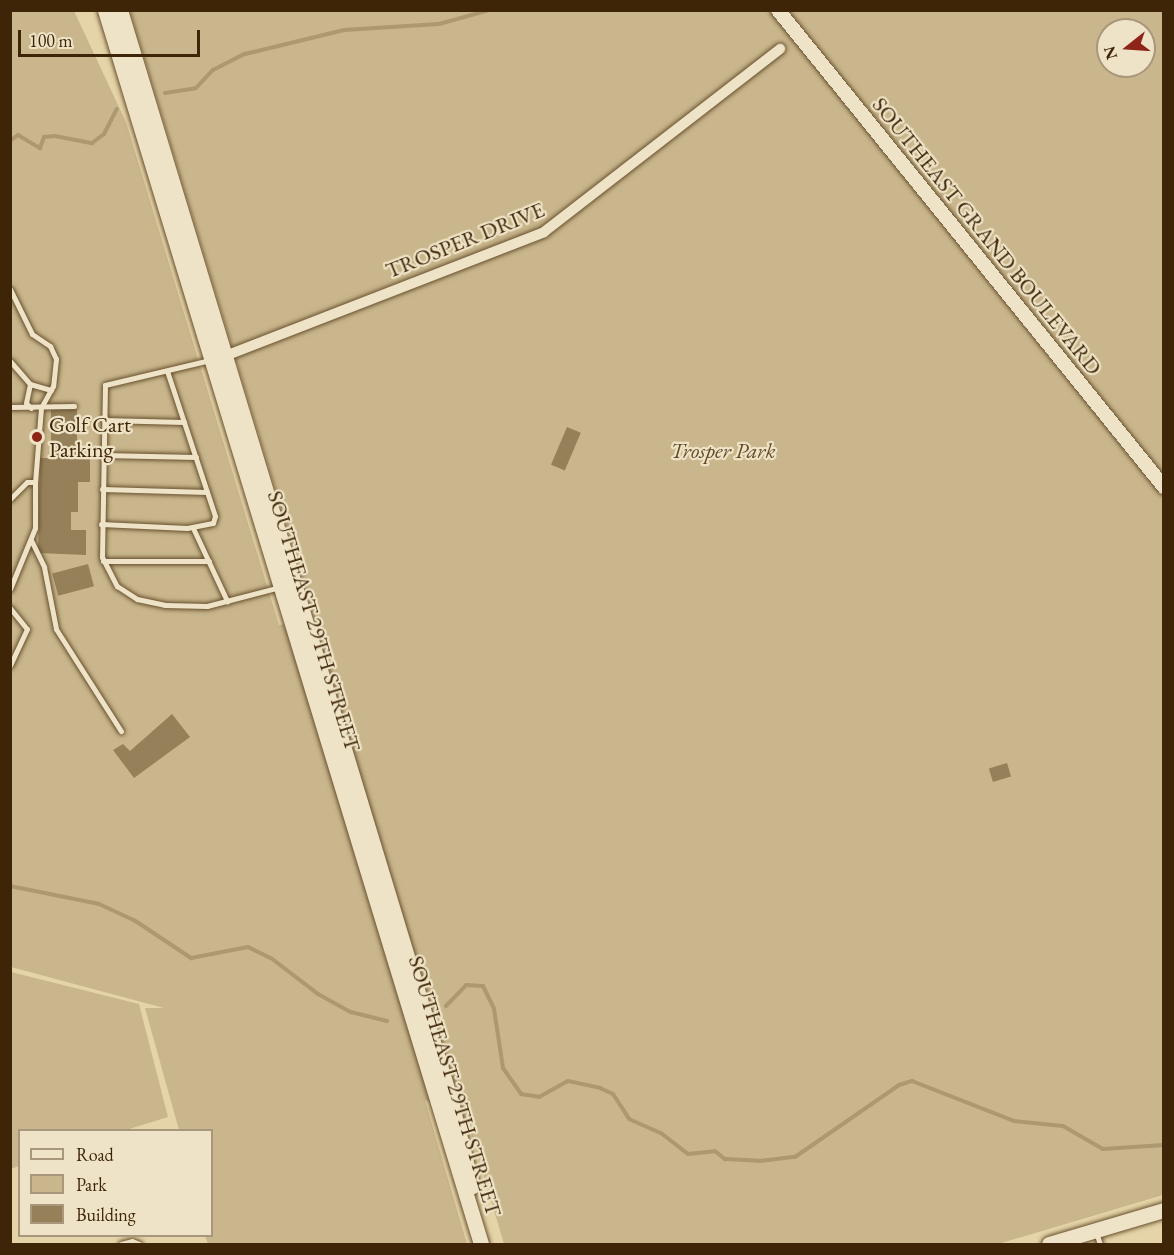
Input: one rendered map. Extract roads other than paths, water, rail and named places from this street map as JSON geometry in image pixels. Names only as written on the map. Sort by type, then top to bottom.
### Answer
[{"type":"main road","name":"SOUTHEAST 29TH STREET","points":[[105,10],[145,118],[481,1245]]},
{"type":"main road","name":"SOUTHEAST 29TH STREET","points":[[120,10],[145,118]]},
{"type":"main road","name":"SOUTHEAST 29TH STREET","points":[[286,585],[450,1098],[486,1245]]},
{"type":"main road","points":[[1049,1245],[1098,1238],[1164,1210]]},
{"type":"street","name":"SOUTHEAST GRAND BOULEVARD","points":[[778,10],[1164,487]]},
{"type":"street","name":"TROSPER DRIVE","points":[[218,358],[544,232],[780,49]]},
{"type":"lane","points":[[10,289],[32,334],[50,346],[56,359],[51,390],[41,408],[31,540],[10,589]]},
{"type":"lane","points":[[218,358],[105,385],[101,524],[103,561],[117,586],[137,599],[207,606],[286,585]]},
{"type":"lane","points":[[10,361],[30,384],[51,390]]},
{"type":"lane","points":[[101,524],[193,528],[213,523],[207,492],[167,371]]},
{"type":"lane","points":[[26,403],[30,384]]},
{"type":"lane","points":[[14,407],[26,403]]},
{"type":"lane","points":[[26,403],[31,408]]},
{"type":"lane","points":[[14,407],[74,406]]},
{"type":"lane","points":[[104,420],[184,422]]},
{"type":"lane","points":[[103,455],[196,457]]},
{"type":"lane","points":[[10,499],[27,482],[35,482]]},
{"type":"lane","points":[[102,489],[207,492]]},
{"type":"lane","points":[[193,528],[227,601]]},
{"type":"lane","points":[[31,540],[44,567],[56,629],[121,731]]},
{"type":"lane","points":[[103,561],[209,561]]},
{"type":"lane","points":[[10,608],[27,629],[10,665]]},
{"type":"lane","points":[[121,1245],[132,1241],[139,1245]]},
{"type":"waterway","points":[[165,93],[196,88],[213,70],[245,54],[344,30],[439,24],[490,10]]},
{"type":"waterway","points":[[10,141],[18,135],[40,148],[44,137],[55,136],[92,143],[104,134],[117,109]]},
{"type":"waterway","points":[[10,886],[99,904],[134,920],[191,958],[248,947],[271,958],[318,994],[351,1012],[387,1021]]},
{"type":"waterway","points":[[446,1006],[466,985],[483,986],[494,1009],[503,1068],[521,1094],[539,1097],[568,1081],[600,1088],[613,1094],[629,1119],[661,1133],[688,1154],[715,1151],[725,1159],[760,1161],[795,1157],[899,1085],[912,1081],[1014,1121],[1063,1126],[1103,1149],[1164,1145]]},
{"type":"place","name":"Golf Cart Parking","points":[[37,437]]},
{"type":"park label","name":"Trosper Park","points":[[723,451]]}]
